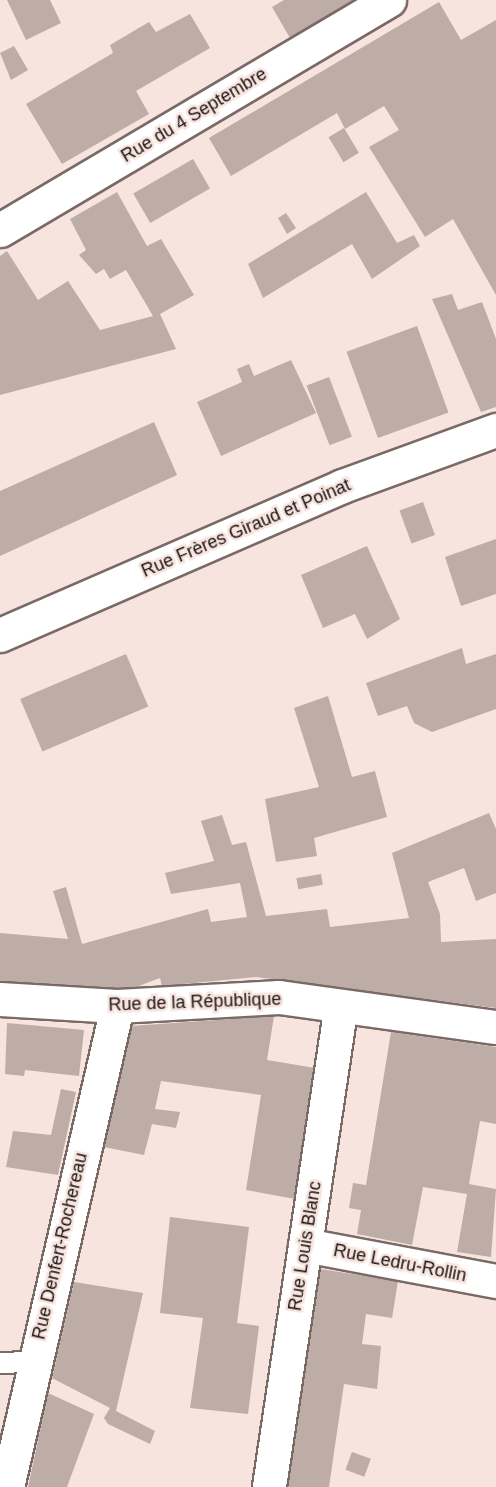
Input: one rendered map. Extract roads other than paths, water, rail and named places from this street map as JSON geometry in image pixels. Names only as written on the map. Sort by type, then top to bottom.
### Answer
[{"type":"street","name":"Rue du 4 Septembre","points":[[0,230],[389,0]]},
{"type":"street","name":"Rue Frères Giraud et Poinat","points":[[0,635],[342,486],[496,430]]},
{"type":"street","name":"Rue de la République","points":[[0,999],[117,1006],[279,997],[496,1027]]},
{"type":"street","name":"Rue Denfert-Rochereau","points":[[7,1487],[33,1362],[117,1006]]},
{"type":"street","name":"Rue Louis Blanc","points":[[269,1486],[341,1007]]},
{"type":"street","name":"Rue Ledru-Rollin","points":[[305,1245],[496,1281]]},
{"type":"lane","points":[[0,1363],[33,1362]]}]
